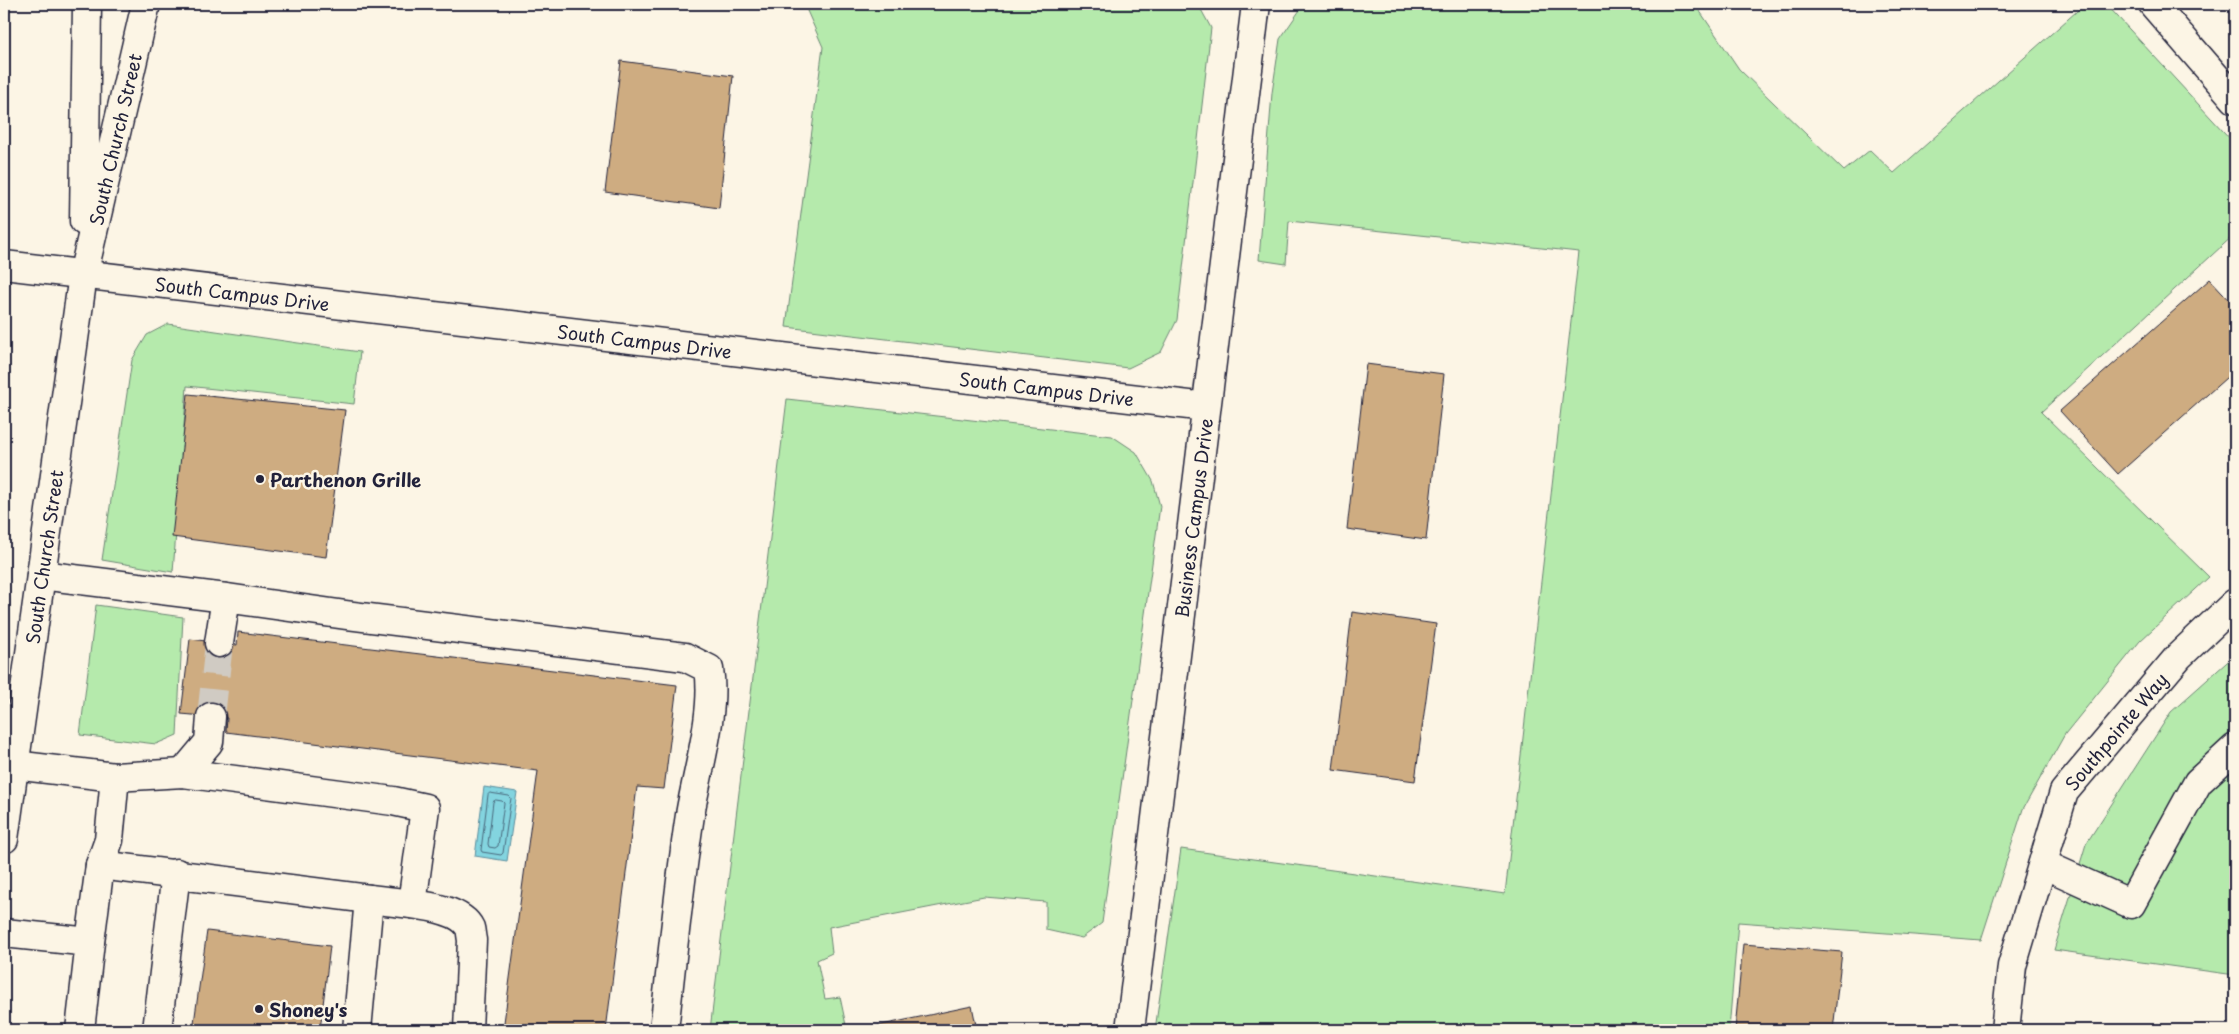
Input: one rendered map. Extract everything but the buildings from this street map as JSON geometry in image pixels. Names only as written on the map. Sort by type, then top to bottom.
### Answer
[{"type":"main road","name":"South Church Street","points":[[83,275],[88,4]]},
{"type":"main road","name":"South Church Street","points":[[4,839],[11,751],[40,575],[83,275],[146,4]]},
{"type":"main road","name":"Business Campus Drive","points":[[1130,1030],[1256,4]]},
{"type":"main road","points":[[2153,4],[2235,99]]},
{"type":"main road","name":"South Campus Drive","points":[[4,265],[1206,408]]},
{"type":"main road","points":[[40,575],[226,598],[346,616],[686,657],[709,669],[711,684],[702,756],[690,815],[664,1030]]},
{"type":"main road","points":[[219,643],[226,598]]},
{"type":"main road","name":"Southpointe Way","points":[[2006,1030],[2012,966],[2064,792],[2179,656],[2235,603]]},
{"type":"main road","points":[[182,773],[209,742],[211,717]]},
{"type":"main road","points":[[2043,864],[2131,904],[2198,782],[2235,748]]},
{"type":"main road","points":[[11,751],[115,777],[182,773],[393,801],[425,808],[412,904]]},
{"type":"main road","points":[[80,1030],[100,865],[109,840],[115,777]]},
{"type":"main road","points":[[100,865],[176,873],[438,908],[460,918],[469,927],[472,940],[468,1030]]},
{"type":"main road","points":[[157,1030],[176,873]]},
{"type":"main road","points":[[357,1030],[369,898]]},
{"type":"main road","points":[[4,933],[90,942]]},
{"type":"green space","points":[[804,4],[1198,4],[1211,28],[1177,320],[1161,352],[1128,368],[786,327],[823,47]]},
{"type":"green space","points":[[1304,4],[1695,4],[1739,69],[1844,171],[1870,150],[1894,173],[2085,4],[2106,4],[2235,144],[2235,234],[2041,412],[2209,577],[2140,641],[2065,734],[2023,809],[1981,940],[1738,922],[1729,1030],[1155,1030],[1181,849],[1505,894],[1579,252],[1289,221],[1286,264],[1259,260],[1272,93],[1280,39]]},
{"type":"green space","points":[[168,324],[360,352],[354,404],[187,386],[173,572],[102,560],[132,360],[147,335]]},
{"type":"green space","points":[[787,399],[1112,436],[1136,452],[1153,481],[1160,506],[1102,923],[1082,938],[1046,930],[1046,902],[984,897],[829,927],[832,953],[817,960],[825,999],[840,997],[847,1030],[710,1030]]},
{"type":"green space","points":[[96,605],[183,617],[177,735],[156,744],[80,735]]},
{"type":"green space","points":[[2235,655],[2235,975],[2054,950],[2086,844],[2171,712]]},
{"type":"water","points":[[484,787],[517,792],[507,861],[475,856]]},
{"type":"tunnel","points":[[211,717],[219,643]]},
{"type":"place","name":"Parthenon Grille","points":[[260,479]]},
{"type":"place","name":"Shoney's","points":[[259,1009]]}]
